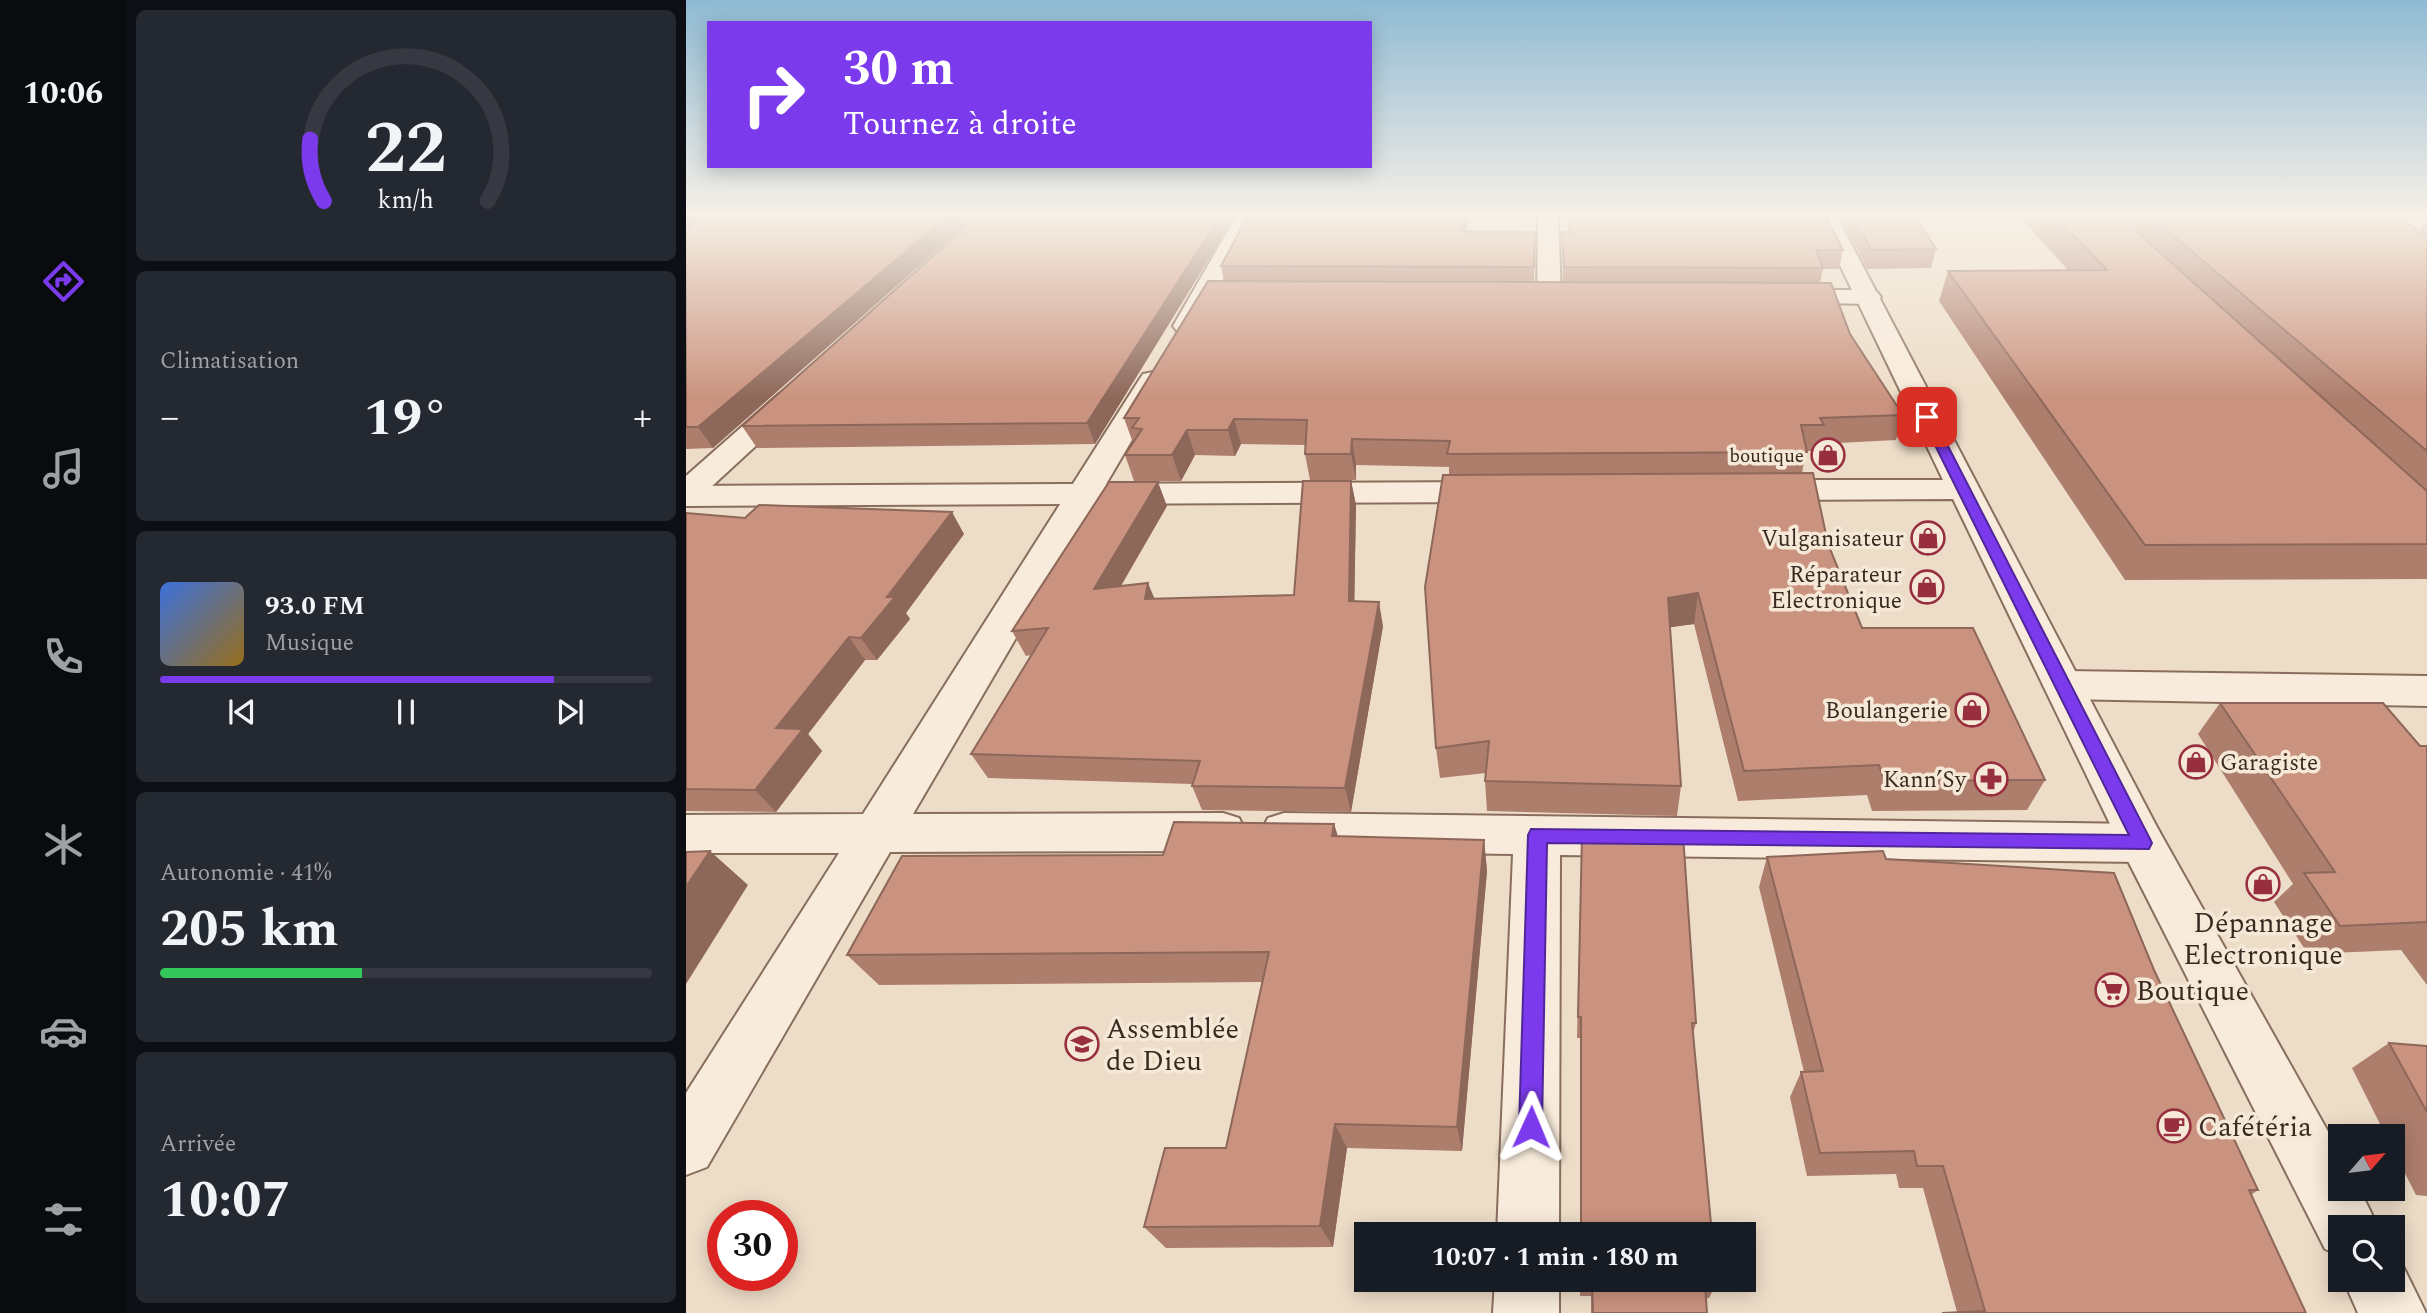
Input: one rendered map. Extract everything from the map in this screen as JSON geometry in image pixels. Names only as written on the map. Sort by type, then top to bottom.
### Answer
[{"type":"street","points":[[686,1146],[1083,494],[1219,295],[1226,276]]},
{"type":"street","points":[[1549,276],[1549,296]]},
{"type":"street","points":[[1858,276],[1962,489],[2143,843],[2341,1215]]},
{"type":"street","points":[[1522,296],[1577,296]]},
{"type":"street","points":[[1758,296],[1869,297]]},
{"type":"street","points":[[686,494],[809,382]]},
{"type":"street","points":[[1739,491],[1962,489]]},
{"type":"street","points":[[686,494],[1516,492]]},
{"type":"street","points":[[2063,685],[2427,691]]},
{"type":"street","points":[[686,834],[1122,831],[2143,843]]},
{"type":"street","points":[[1528,1222],[1537,835]]},
{"type":"street","points":[[1526,1313],[1527,1292]]},
{"type":"street","points":[[2382,1292],[2393,1313]]},
{"type":"building","points":[[686,276],[876,276],[698,427],[686,427]]},
{"type":"building","points":[[910,276],[1182,276],[1087,423],[742,426]]},
{"type":"building","points":[[1952,276],[2187,276],[2427,491],[2427,544],[2145,545]]},
{"type":"building","points":[[2221,276],[2427,276],[2427,451]]},
{"type":"building","points":[[1208,281],[1831,283],[1850,334],[1903,415],[1820,418],[1824,425],[1801,425],[1807,452],[1447,454],[1450,441],[1352,439],[1351,454],[1305,454],[1307,420],[1234,419],[1228,430],[1187,430],[1172,455],[1125,455],[1142,429],[1132,428],[1139,418],[1124,418]]},
{"type":"building","points":[[1813,473],[1828,544],[1862,628],[1973,628],[2045,780],[1884,781],[1879,765],[1744,771],[1698,593],[1668,598],[1681,786],[1485,781],[1489,741],[1436,748],[1425,587],[1443,475]]},
{"type":"building","points":[[1303,481],[1351,481],[1349,601],[1379,602],[1345,788],[1192,786],[1200,761],[971,754],[1048,628],[1012,631],[1109,482],[1158,482],[1094,589],[1148,583],[1145,599],[1294,595]]},
{"type":"building","points":[[759,505],[952,512],[887,597],[895,597],[861,638],[849,637],[776,728],[803,729],[755,790],[686,789],[686,513],[745,518]]},
{"type":"building","points":[[2220,703],[2383,703],[2420,746],[2427,746],[2427,922],[2340,926],[2304,873],[2335,872]]},
{"type":"building","points":[[1174,822],[1334,824],[1332,836],[1484,840],[1457,1127],[1335,1124],[1320,1226],[1144,1227],[1165,1148],[1226,1148],[1269,952],[847,955],[902,856],[1163,855]]},
{"type":"building","points":[[1582,834],[1683,835],[1696,1023],[1692,1023],[1711,1222],[1581,1222],[1581,1017],[1578,1017]]},
{"type":"building","points":[[710,851],[686,887],[686,852]]},
{"type":"building","points":[[1883,851],[1886,859],[2114,873],[2154,970],[2258,1190],[2249,1190],[2306,1313],[1942,1313],[1985,1311],[1943,1166],[1917,1166],[1914,1151],[1820,1153],[1801,1072],[1823,1071],[1767,857]]},
{"type":"building","points":[[2389,1043],[2427,1046],[2427,1112]]},
{"type":"building","points":[[1592,1292],[1706,1292],[1707,1313],[1593,1313]]},
{"type":"place","name":"boutique","points":[[1828,455]]},
{"type":"place","name":"Vulganisateur","points":[[1928,538]]},
{"type":"place","name":"Réparateur Electronique","points":[[1927,587]]},
{"type":"place","name":"Boulangerie","points":[[1972,710]]},
{"type":"place","name":"Garagiste","points":[[2196,762]]},
{"type":"place","name":"Kann’Sy","points":[[1991,779]]},
{"type":"place","name":"Dépannage Electronique","points":[[2263,884]]},
{"type":"place","name":"Boutique","points":[[2112,990]]},
{"type":"place","name":"Assemblée de Dieu","points":[[1082,1044]]},
{"type":"place","name":"Cafétéria","points":[[2174,1126]]},
{"type":"route","points":[[1531,1127],[1537,835],[2143,843],[1927,417]]}]
